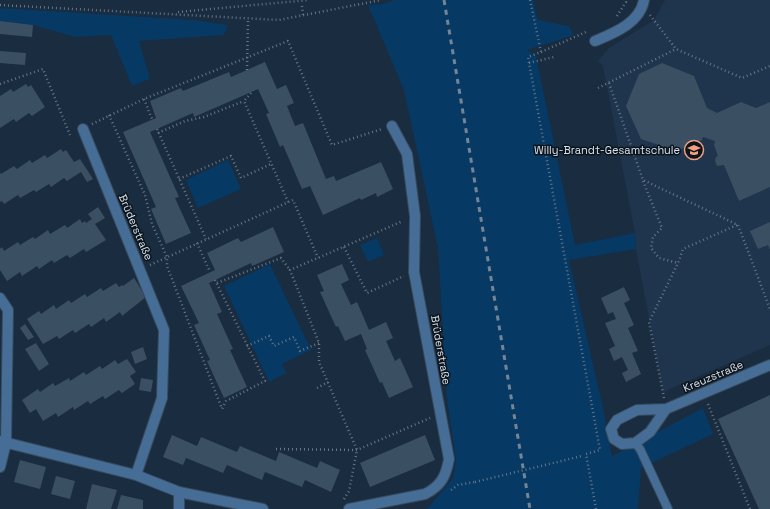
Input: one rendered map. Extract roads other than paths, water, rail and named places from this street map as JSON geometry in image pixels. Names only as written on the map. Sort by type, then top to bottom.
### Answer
[{"type":"street","points":[[595,41],[621,29],[633,20],[644,3]]},
{"type":"street","name":"Brüderstraße","points":[[345,506],[425,494],[433,490],[446,475],[448,458],[441,413],[414,272],[415,216],[407,154],[392,126]]},
{"type":"street","name":"Brüderstraße","points":[[83,129],[164,330],[162,398],[136,474]]},
{"type":"street","points":[[0,298],[8,310],[3,442],[0,467]]},
{"type":"street","name":"Kreuzstraße","points":[[635,443],[622,444],[614,439],[610,429],[617,420],[637,410],[666,409],[770,365]]},
{"type":"street","points":[[635,443],[650,432],[666,409]]},
{"type":"street","points":[[3,442],[136,474],[179,492],[263,509]]},
{"type":"street","points":[[179,492],[179,509]]},
{"type":"lane","points":[[635,443],[668,509]]},
{"type":"railway","points":[[444,0],[530,509]]},
{"type":"place","name":"Willy-Brandt-Gesamtschule","points":[[694,150]]}]
